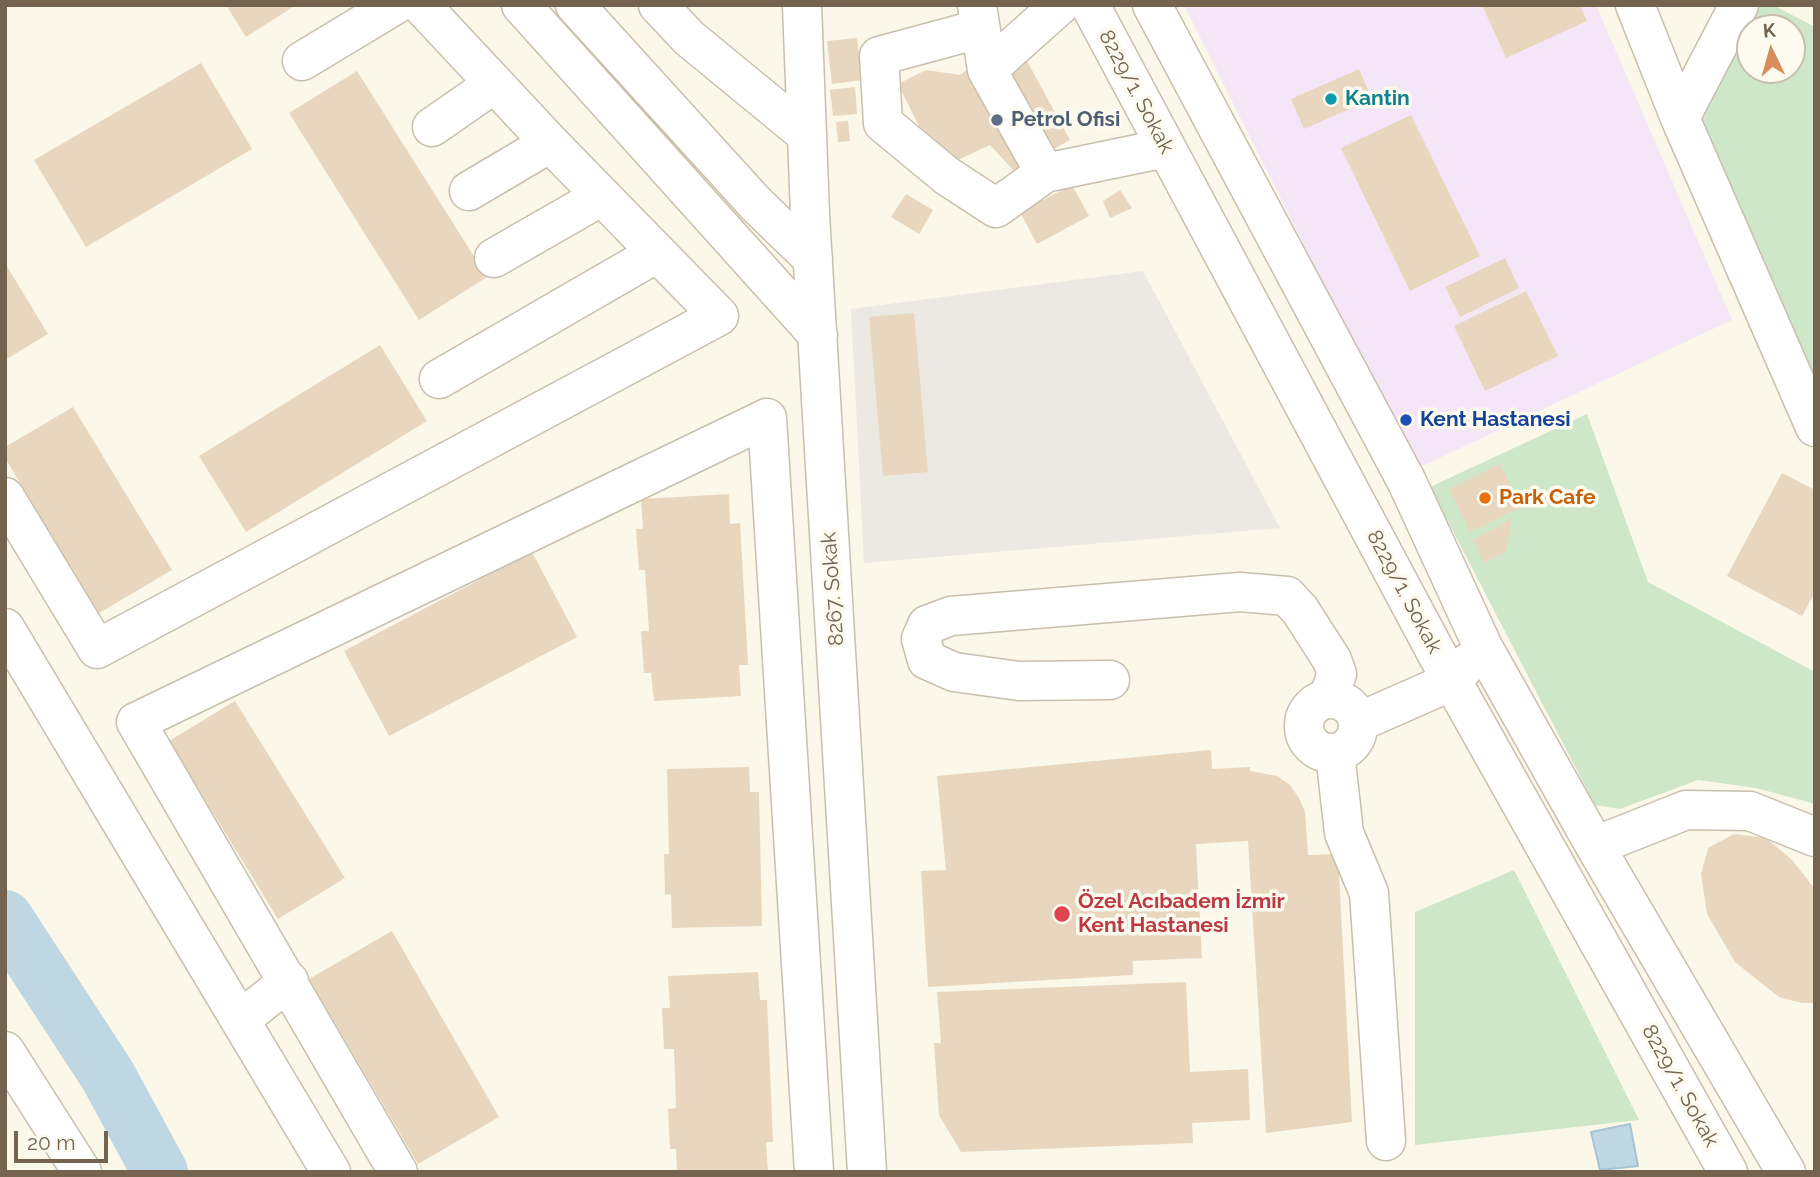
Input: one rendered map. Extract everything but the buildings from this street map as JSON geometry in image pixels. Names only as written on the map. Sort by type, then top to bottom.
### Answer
[{"type":"street","points":[[302,61],[395,5]]},
{"type":"street","points":[[5,497],[97,649],[719,316],[550,143],[421,5]]},
{"type":"street","points":[[521,5],[818,335]]},
{"type":"street","points":[[575,5],[756,204],[813,259]]},
{"type":"street","points":[[658,5],[689,37],[807,135]]},
{"type":"street","name":"8267. Sokak","points":[[802,5],[813,259],[867,1172]]},
{"type":"street","points":[[987,70],[1060,5]]},
{"type":"street","name":"8229/1. Sokak","points":[[1090,5],[1445,668],[1728,1172]]},
{"type":"street","points":[[1152,5],[1407,482],[1483,647],[1595,846],[1786,1172]]},
{"type":"street","points":[[1635,5],[1680,118],[1815,427]]},
{"type":"street","points":[[1680,118],[1739,5]]},
{"type":"street","points":[[1045,173],[987,70],[978,17],[879,56],[883,123],[947,176],[996,208],[1045,173],[1166,148]]},
{"type":"street","points":[[432,127],[494,84]]},
{"type":"street","points":[[469,191],[550,143]]},
{"type":"street","points":[[494,258],[602,196]]},
{"type":"street","points":[[439,379],[657,253]]},
{"type":"street","points":[[398,1172],[136,722],[767,418],[814,1172]]},
{"type":"street","points":[[1111,680],[1019,681],[954,671],[927,660],[921,639],[927,625],[951,616],[1240,592],[1287,596],[1300,610],[1332,660],[1345,708],[1358,733],[1353,743],[1345,750],[1335,753],[1314,748],[1307,739],[1304,718],[1317,701],[1345,708],[1445,668],[1483,647]]},
{"type":"street","points":[[5,628],[331,1172]]},
{"type":"street","points":[[1335,753],[1344,833],[1369,893],[1387,1141]]},
{"type":"street","points":[[1595,846],[1686,810],[1750,811],[1815,837]]},
{"type":"street","points":[[240,1020],[289,981]]},
{"type":"street","points":[[5,1051],[82,1172]]},
{"type":"shaded area","points":[[1184,5],[1596,5],[1732,320],[1416,469]]},
{"type":"shaded area","points":[[1143,271],[1280,528],[864,563],[851,309]]},
{"type":"green space","points":[[1757,5],[1773,5],[1790,14],[1752,14]]},
{"type":"green space","points":[[1806,22],[1815,27],[1815,392],[1695,119],[1736,44],[1736,84],[1806,84]]},
{"type":"green space","points":[[1587,414],[1648,582],[1815,672],[1815,804],[1756,788],[1698,780],[1620,809],[1595,805],[1430,487]]},
{"type":"green space","points":[[1514,870],[1639,1120],[1415,1145],[1415,912]]},
{"type":"water","points":[[1630,1124],[1638,1166],[1600,1170],[1591,1132]]},
{"type":"waterway","points":[[5,918],[108,1076],[160,1172]]},
{"type":"place","name":"Kantin","points":[[1331,99]]},
{"type":"place","name":"Petrol Ofisi","points":[[997,120]]},
{"type":"place","name":"Kent Hastanesi","points":[[1406,420]]},
{"type":"place","name":"Park Cafe","points":[[1485,498]]},
{"type":"place","name":"Özel Acıbadem İzmir Kent Hastanesi","points":[[1062,914]]}]
